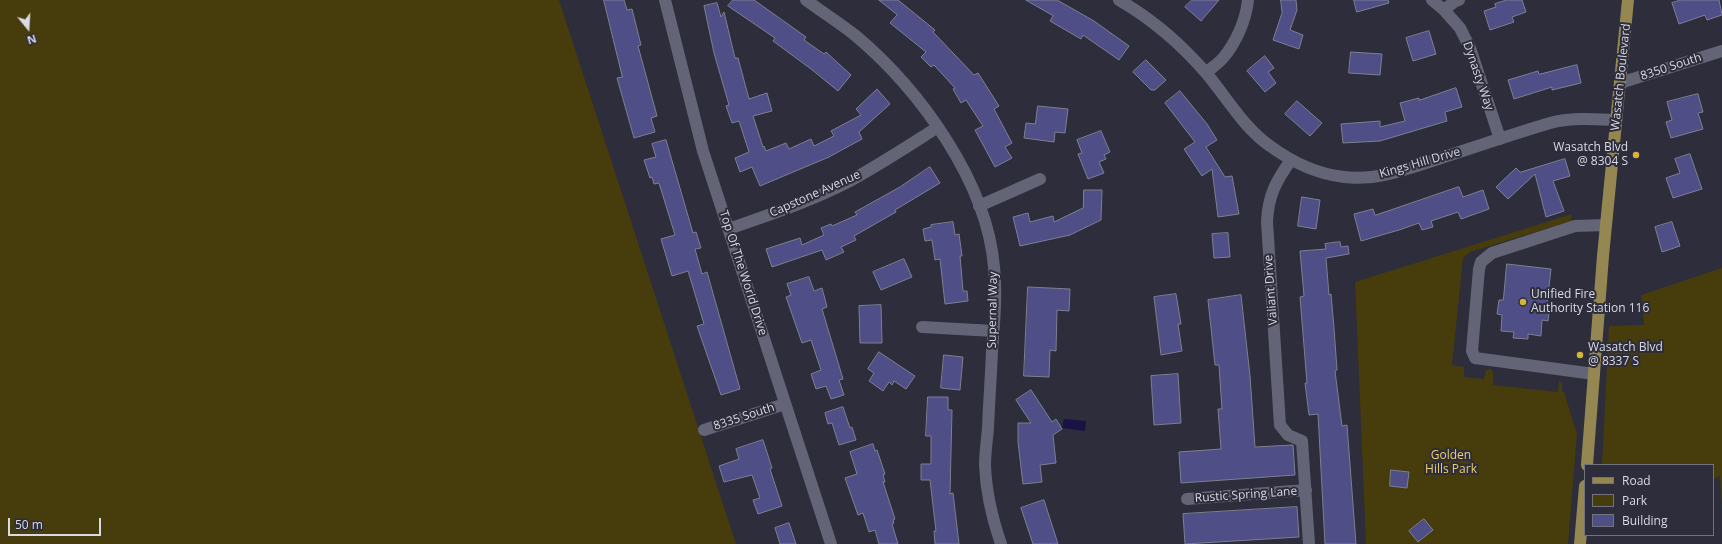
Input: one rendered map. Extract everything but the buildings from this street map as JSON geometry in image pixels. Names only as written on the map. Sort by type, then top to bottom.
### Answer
[{"type":"main road","name":"Wasatch Boulevard","points":[[1587,464],[1606,225],[1628,0]]},
{"type":"main road","points":[[1580,544],[1584,498]]},
{"type":"street","name":"Top Of The World Drive","points":[[665,0],[703,151],[830,544]]},
{"type":"street","name":"Supernal Way","points":[[806,0],[856,36],[885,63],[914,94],[938,127],[962,166],[979,206],[988,235],[994,266],[996,299],[985,464],[990,509],[1001,544]]},
{"type":"street","name":"Kings Hill Drive","points":[[1119,0],[1159,27],[1183,49],[1206,73],[1248,126],[1268,145],[1291,160],[1317,172],[1345,177],[1374,177],[1401,171],[1552,123],[1580,119],[1616,120]]},
{"type":"street","points":[[1206,73],[1223,58],[1238,35],[1247,9],[1248,0]]},
{"type":"street","name":"Dynasty Way","points":[[1432,0],[1444,10],[1460,28],[1470,48],[1500,140]]},
{"type":"street","points":[[1444,10],[1459,0]]},
{"type":"street","name":"8350 South","points":[[1620,83],[1722,51]]},
{"type":"street","name":"Capstone Avenue","points":[[729,229],[798,204],[845,183],[938,127]]},
{"type":"street","name":"Valiant Drive","points":[[1291,160],[1271,192],[1268,208],[1270,274],[1280,425],[1288,435],[1302,441],[1306,490]]},
{"type":"street","points":[[979,206],[1040,179]]},
{"type":"street","points":[[1594,374],[1475,358],[1472,350],[1478,276],[1481,262],[1492,253],[1575,226],[1606,225]]},
{"type":"street","points":[[922,327],[994,331]]},
{"type":"street","name":"8335 South","points":[[704,430],[785,404]]},
{"type":"street","points":[[1306,490],[1310,544]]},
{"type":"street","name":"Rustic Spring Lane","points":[[1187,499],[1306,490]]},
{"type":"green space","points":[[0,0],[559,0],[736,544],[0,544]]},
{"type":"green space","name":"Golden Hills Park","points":[[1572,214],[1571,221],[1470,252],[1463,258],[1452,365],[1464,367],[1464,377],[1484,379],[1486,370],[1491,369],[1493,372],[1493,385],[1558,392],[1559,381],[1562,383],[1562,392],[1564,392],[1577,434],[1568,544],[1366,544],[1355,282]]},
{"type":"green space","points":[[1722,268],[1722,511],[1720,476],[1714,479],[1714,464],[1602,464],[1609,326],[1644,325],[1641,295]]},
{"type":"shaded area","points":[[1064,419],[1086,421],[1085,431],[1062,428]]},
{"type":"place","name":"Wasatch Blvd @ 8304 S","points":[[1636,155]]},
{"type":"place","name":"Unified Fire Authority Station 116","points":[[1523,302]]},
{"type":"place","name":"Wasatch Blvd @ 8337 S","points":[[1580,355]]}]
